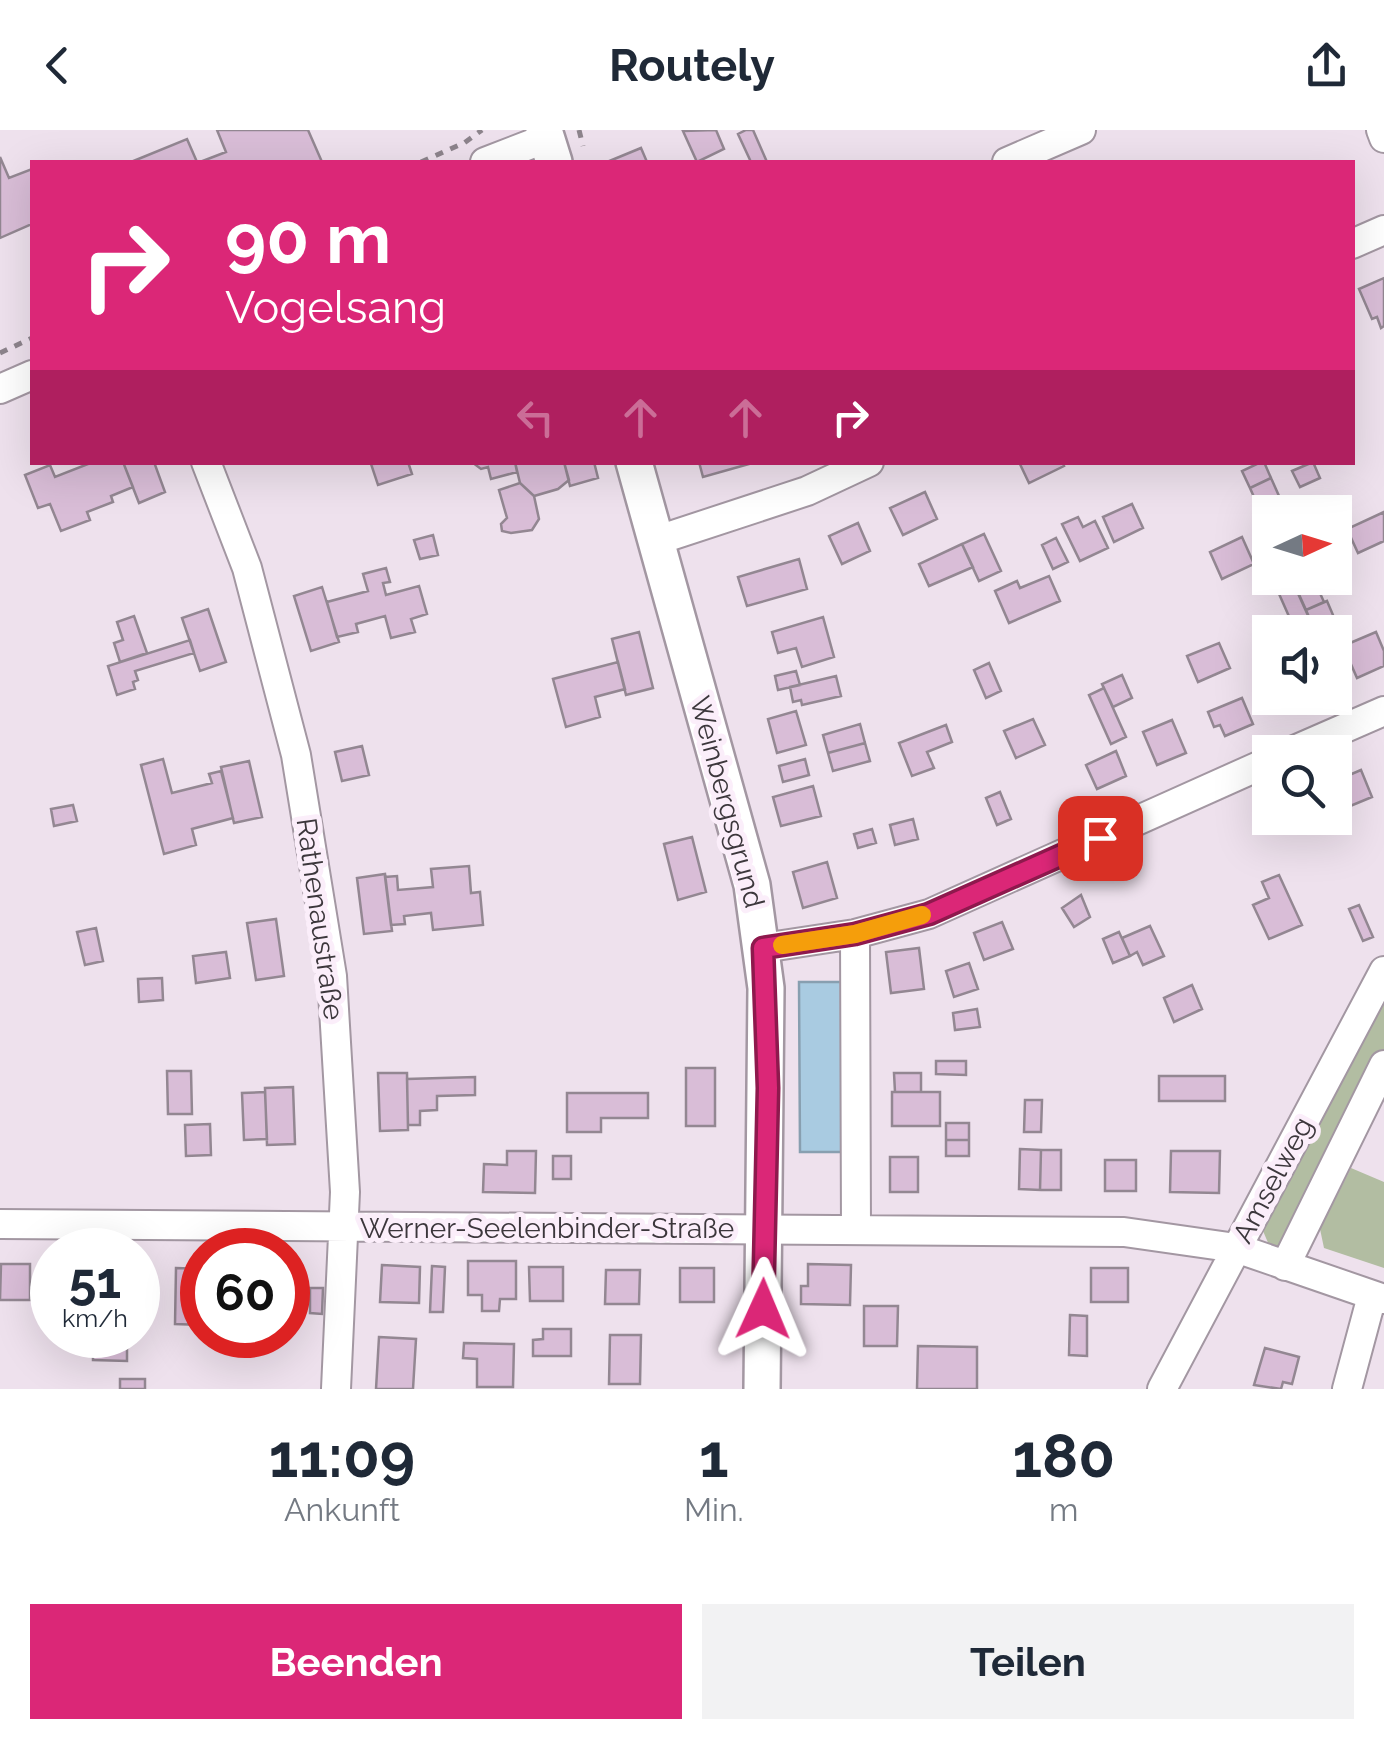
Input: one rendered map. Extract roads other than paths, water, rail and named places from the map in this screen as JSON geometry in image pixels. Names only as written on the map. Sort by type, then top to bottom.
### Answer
[{"type":"main road","name":"Weinbergsgrund","points":[[635,465],[752,885],[763,948],[768,1088],[762,1389]]},
{"type":"street","points":[[1012,160],[1081,130]]},
{"type":"street","points":[[1380,130],[1384,138]]},
{"type":"street","points":[[492,160],[563,141]]},
{"type":"street","points":[[1355,243],[1384,230]]},
{"type":"street","points":[[0,389],[30,376]]},
{"type":"street","name":"Rathenaustraße","points":[[207,465],[247,568],[296,755],[332,976],[344,1227],[336,1389]]},
{"type":"street","points":[[655,541],[806,490],[862,465]]},
{"type":"street","points":[[1328,735],[1384,710]]},
{"type":"street","points":[[763,948],[855,934],[929,914],[1252,770]]},
{"type":"street","points":[[855,934],[856,1230]]},
{"type":"street","name":"Amselweg","points":[[1162,1389],[1384,971]]},
{"type":"street","points":[[1286,1266],[1384,1065]]},
{"type":"street","name":"Werner-Seelenbinder-Straße","points":[[0,1224],[1124,1232],[1236,1248],[1378,1298]]},
{"type":"street","points":[[1347,1389],[1378,1298]]},
{"type":"water","points":[[799,982],[845,982],[846,1152],[800,1152]]}]
